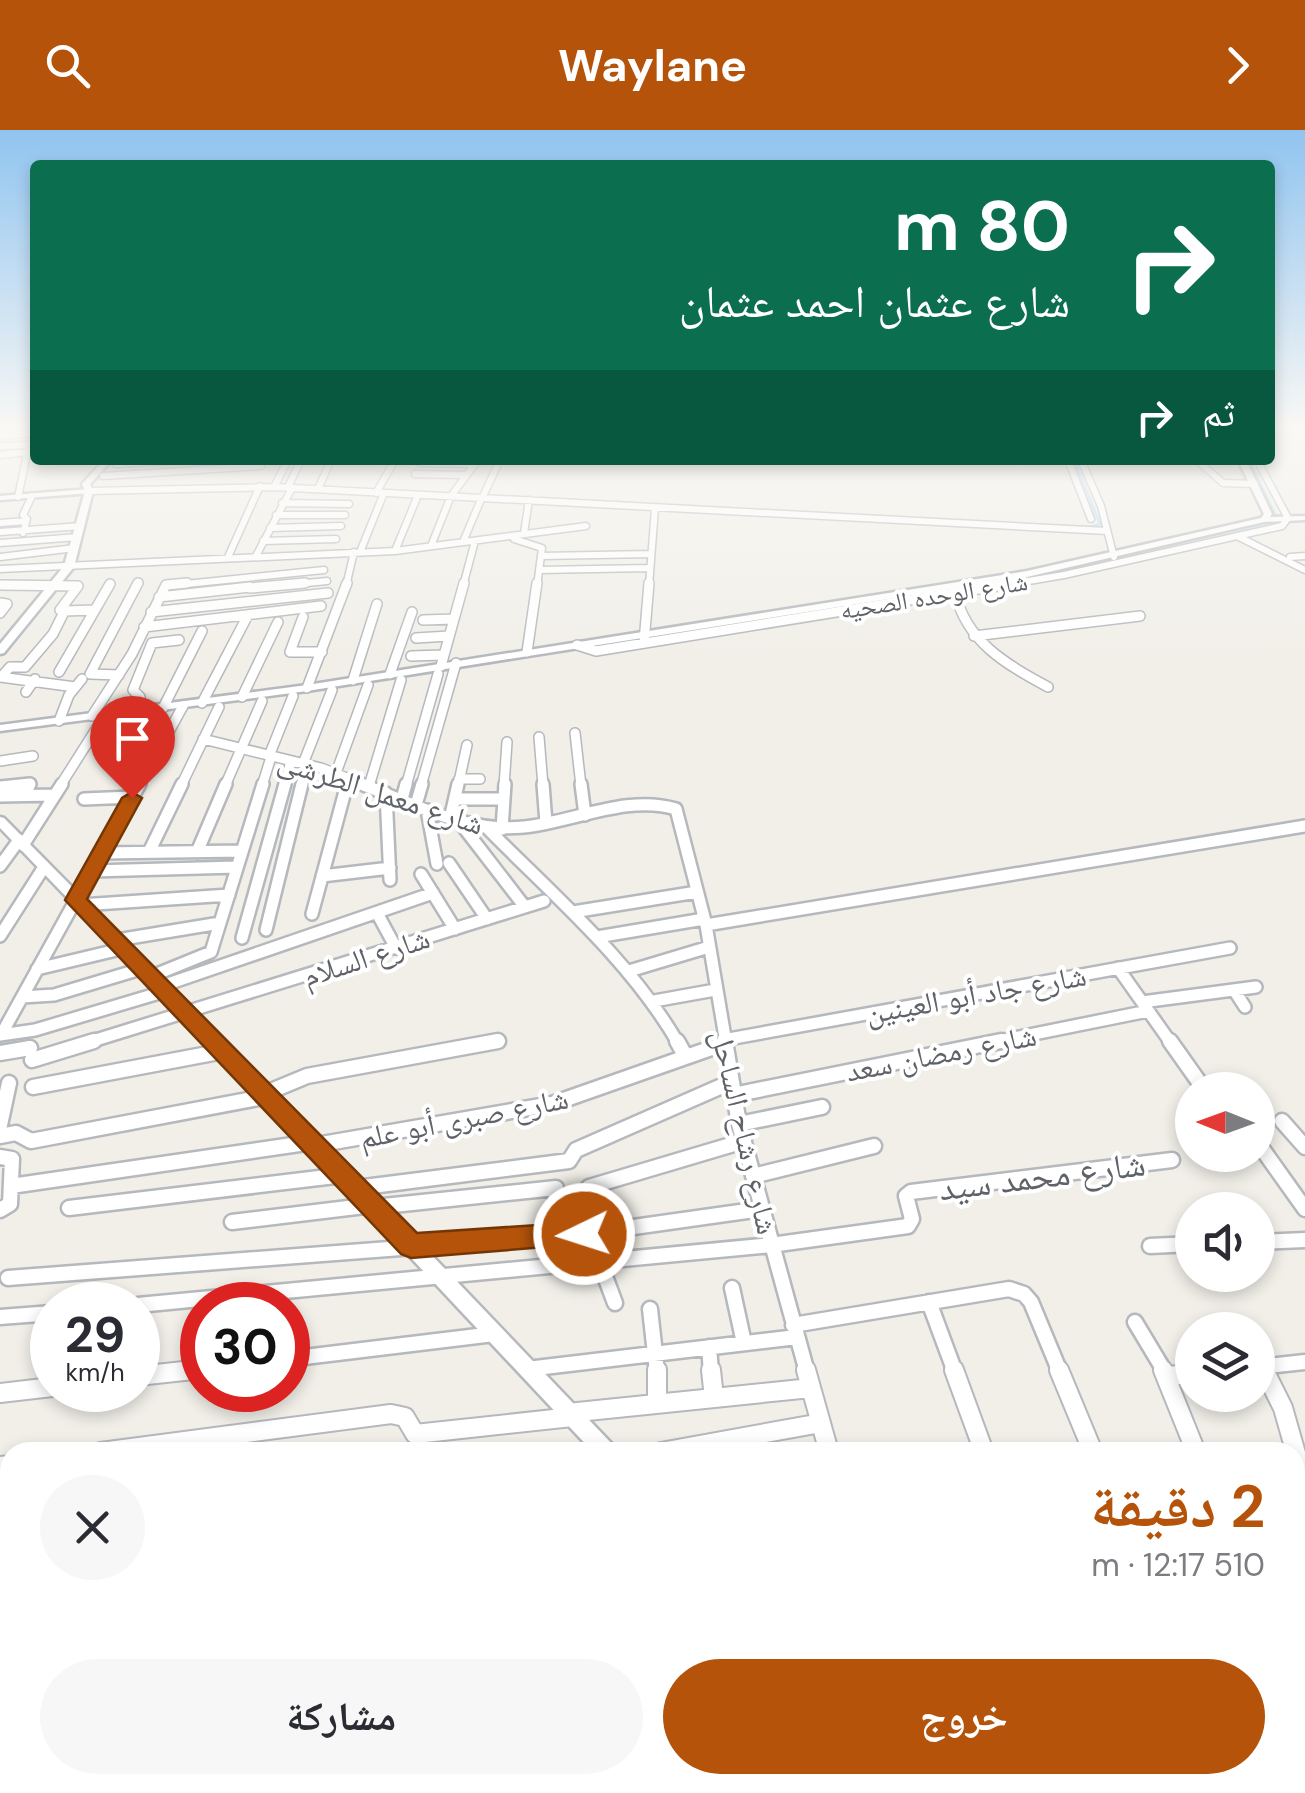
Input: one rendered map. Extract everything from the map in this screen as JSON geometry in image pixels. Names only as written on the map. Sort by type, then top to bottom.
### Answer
[{"type":"main road","points":[[0,650],[69,567],[83,506]]},
{"type":"street","points":[[20,542],[28,506]]},
{"type":"street","points":[[228,557],[246,506]]},
{"type":"street","points":[[256,556],[281,506]]},
{"type":"street","points":[[330,553],[349,506]]},
{"type":"street","points":[[242,938],[300,763],[320,689],[322,652],[375,506]]},
{"type":"street","points":[[394,551],[413,506]]},
{"type":"street","points":[[431,546],[447,506]]},
{"type":"street","points":[[463,542],[479,506]]},
{"type":"street","points":[[524,533],[527,506]]},
{"type":"street","points":[[556,529],[558,506]]},
{"type":"street","points":[[616,506],[1107,532]]},
{"type":"street","points":[[681,506],[1082,525],[1092,522],[1086,506]]},
{"type":"street","points":[[1099,506],[1107,532],[1108,562]]},
{"type":"street","points":[[1264,506],[1266,521]]},
{"type":"street","points":[[1277,506],[1284,521]]},
{"type":"street","points":[[643,638],[655,508]]},
{"type":"street","points":[[276,515],[346,515]]},
{"type":"street","points":[[1091,518],[1104,519]]},
{"type":"street","name":"شارع الوحده الصحيه","points":[[0,732],[181,709],[242,697],[368,685],[441,665],[455,668],[526,652],[954,592],[1216,538],[1266,521],[1305,518]]},
{"type":"street","points":[[0,519],[78,537]]},
{"type":"street","name":"شارع الوحده الصحيه","points":[[1216,538],[1243,536],[1284,521]]},
{"type":"street","points":[[0,532],[25,526]]},
{"type":"street","points":[[270,528],[341,526]]},
{"type":"street","points":[[0,570],[394,551],[586,526]]},
{"type":"street","points":[[502,536],[537,543],[542,548],[526,652]]},
{"type":"street","points":[[1243,536],[1290,556],[1305,567]]},
{"type":"street","points":[[1243,536],[1305,567]]},
{"type":"street","points":[[0,544],[78,537]]},
{"type":"street","points":[[0,556],[39,555],[78,537]]},
{"type":"street","points":[[263,541],[336,539]]},
{"type":"street","points":[[402,800],[476,541]]},
{"type":"street","points":[[541,556],[651,554]]},
{"type":"street","points":[[1290,556],[1305,556]]},
{"type":"street","points":[[539,570],[650,568]]},
{"type":"street","points":[[0,866],[54,795],[166,586],[324,570]]},
{"type":"street","name":"شارع الوحده الصحيه","points":[[643,638],[1060,572]]},
{"type":"street","points":[[202,703],[245,615],[253,575]]},
{"type":"street","points":[[159,597],[327,581]]},
{"type":"street","points":[[59,721],[139,582]]},
{"type":"street","points":[[59,672],[110,584]]},
{"type":"street","points":[[2,587],[78,586],[60,610],[95,610]]},
{"type":"street","points":[[954,592],[960,616],[974,636],[1006,664],[1048,687]]},
{"type":"street","points":[[151,612],[328,593]]},
{"type":"street","points":[[0,613],[2,603]]},
{"type":"street","points":[[353,680],[377,604]]},
{"type":"street","points":[[144,627],[321,606]]},
{"type":"street","points":[[0,677],[9,667],[25,667],[58,626],[64,612]]},
{"type":"street","points":[[369,786],[412,612]]},
{"type":"street","points":[[974,636],[1140,616]]},
{"type":"street","points":[[302,617],[290,652],[322,652]]},
{"type":"street","points":[[423,620],[454,619]]},
{"type":"street","points":[[242,697],[278,622]]},
{"type":"street","points":[[162,708],[202,631]]},
{"type":"street","points":[[416,638],[448,636]]},
{"type":"street","points":[[138,711],[140,698],[133,690],[152,643],[179,640]]},
{"type":"street","points":[[411,656],[441,665]]},
{"type":"street","points":[[455,668],[422,808],[443,864],[487,919]]},
{"type":"street","points":[[0,677],[82,680],[120,675]]},
{"type":"street","name":"شارع الوحده الصحيه","points":[[0,732],[162,708],[218,708],[293,696],[353,680],[396,677]]},
{"type":"street","points":[[26,692],[35,679]]},
{"type":"street","points":[[336,773],[368,685]]},
{"type":"street","points":[[0,1035],[78,1017],[212,950],[270,756],[293,696]]},
{"type":"street","points":[[197,852],[262,701]]},
{"type":"street","points":[[148,852],[218,708]]},
{"type":"street","points":[[0,1035],[6,1016],[22,997],[78,902],[181,709]]},
{"type":"street","points":[[574,733],[585,815]]},
{"type":"street","points":[[539,737],[546,823]]},
{"type":"street","name":"شارع معمل الطرشى","points":[[203,739],[336,773],[455,821],[487,828],[546,823],[660,802],[676,808]]},
{"type":"street","points":[[502,829],[506,742]]},
{"type":"street","points":[[466,745],[454,799],[455,821],[525,907]]},
{"type":"street","points":[[0,761],[33,756]]},
{"type":"street","points":[[266,930],[300,763]]},
{"type":"street","points":[[312,914],[349,778]]},
{"type":"street","points":[[459,779],[480,779]]},
{"type":"street","points":[[0,787],[30,784],[25,794]]},
{"type":"street","points":[[322,876],[390,874],[386,793]]},
{"type":"street","points":[[0,796],[54,795]]},
{"type":"street","points":[[84,799],[132,798]]},
{"type":"street","points":[[454,799],[504,799]]},
{"type":"street","name":"شارع رشاح الساحل","points":[[676,808],[705,922],[739,1124],[826,1442]]},
{"type":"street","points":[[0,822],[344,1174],[596,1442]]},
{"type":"street","points":[[598,937],[1305,826]]},
{"type":"street","points":[[487,828],[629,971],[654,1001],[686,1058]]},
{"type":"street","points":[[102,853],[242,852]]},
{"type":"street","points":[[0,936],[44,866]]},
{"type":"street","points":[[92,871],[237,867]]},
{"type":"street","points":[[420,874],[455,929]]},
{"type":"street","points":[[573,912],[698,892]]},
{"type":"street","points":[[22,997],[156,980],[433,894]]},
{"type":"street","points":[[78,902],[229,895]]},
{"type":"street","name":"شارع السلام","points":[[0,1054],[31,1054],[188,1014],[544,901]]},
{"type":"street","points":[[377,912],[396,948]]},
{"type":"street","points":[[37,969],[121,944],[220,923]]},
{"type":"street","points":[[629,971],[709,947]]},
{"type":"street","name":"شارع جاد أبو العينين","points":[[723,1042],[1230,948]]},
{"type":"street","points":[[1118,968],[1192,1072]]},
{"type":"street","name":"شارع رمضان سعد","points":[[356,1188],[569,1160],[576,1150],[732,1089],[1256,986]]},
{"type":"street","points":[[654,1001],[715,990]]},
{"type":"street","points":[[1234,990],[1244,1007]]},
{"type":"street","points":[[0,1136],[16,1133],[32,1141],[267,1095],[307,1076],[498,1041]]},
{"type":"street","name":"شارع صبرى أبو علم","points":[[7,1200],[552,1104],[723,1042]]},
{"type":"street","points":[[33,1087],[224,1050]]},
{"type":"street","points":[[0,1125],[9,1083]]},
{"type":"street","points":[[739,1124],[822,1107]]},
{"type":"street","points":[[1282,1121],[1305,1147]]},
{"type":"street","points":[[584,1234],[584,1193],[589,1187],[744,1141]]},
{"type":"street","points":[[753,1176],[874,1146]]},
{"type":"street","points":[[3,1157],[12,1159],[7,1200]]},
{"type":"street","name":"شارع محمد سيد","points":[[771,1246],[908,1226],[912,1219],[906,1196],[911,1192],[1172,1160]]},
{"type":"street","points":[[1275,1167],[1305,1209]]},
{"type":"street","points":[[69,1208],[344,1174]]},
{"type":"street","points":[[232,1222],[555,1188],[558,1190],[554,1236]]},
{"type":"street","points":[[8,1278],[584,1234],[762,1209]]},
{"type":"street","points":[[1275,1241],[1305,1240]]},
{"type":"street","points":[[1150,1246],[1175,1245]]},
{"type":"street","points":[[160,1303],[771,1246]]},
{"type":"street","points":[[600,1263],[615,1303]]},
{"type":"street","points":[[732,1288],[744,1343]]},
{"type":"street","points":[[527,1369],[744,1343],[929,1302],[1008,1289],[1024,1294],[1031,1302],[1089,1442]]},
{"type":"street","points":[[929,1302],[980,1442]]},
{"type":"street","points":[[650,1309],[657,1354],[658,1404]]},
{"type":"street","points":[[0,1317],[30,1315]]},
{"type":"street","points":[[1136,1322],[1167,1376],[1192,1442]]},
{"type":"street","points":[[310,1356],[494,1334]]},
{"type":"street","points":[[709,1347],[714,1398]]},
{"type":"street","points":[[1275,1366],[1303,1366]]},
{"type":"street","points":[[1167,1376],[1175,1375]]},
{"type":"street","points":[[177,1442],[391,1414],[405,1418],[416,1434],[426,1434],[811,1388]]},
{"type":"street","points":[[0,1393],[30,1389]]},
{"type":"street","points":[[1275,1393],[1293,1442]]},
{"type":"street","points":[[716,1442],[821,1423]]},
{"type":"waterway","points":[[1090,527],[1100,524],[1093,506]]},
{"type":"waterway","points":[[1211,539],[1264,526],[1275,514],[1271,506]]},
{"type":"waterway","points":[[1050,525],[1070,526]]},
{"type":"waterway","points":[[1025,577],[1089,566]]},
{"type":"route","points":[[132,798],[76,900],[411,1246],[584,1234]]}]
